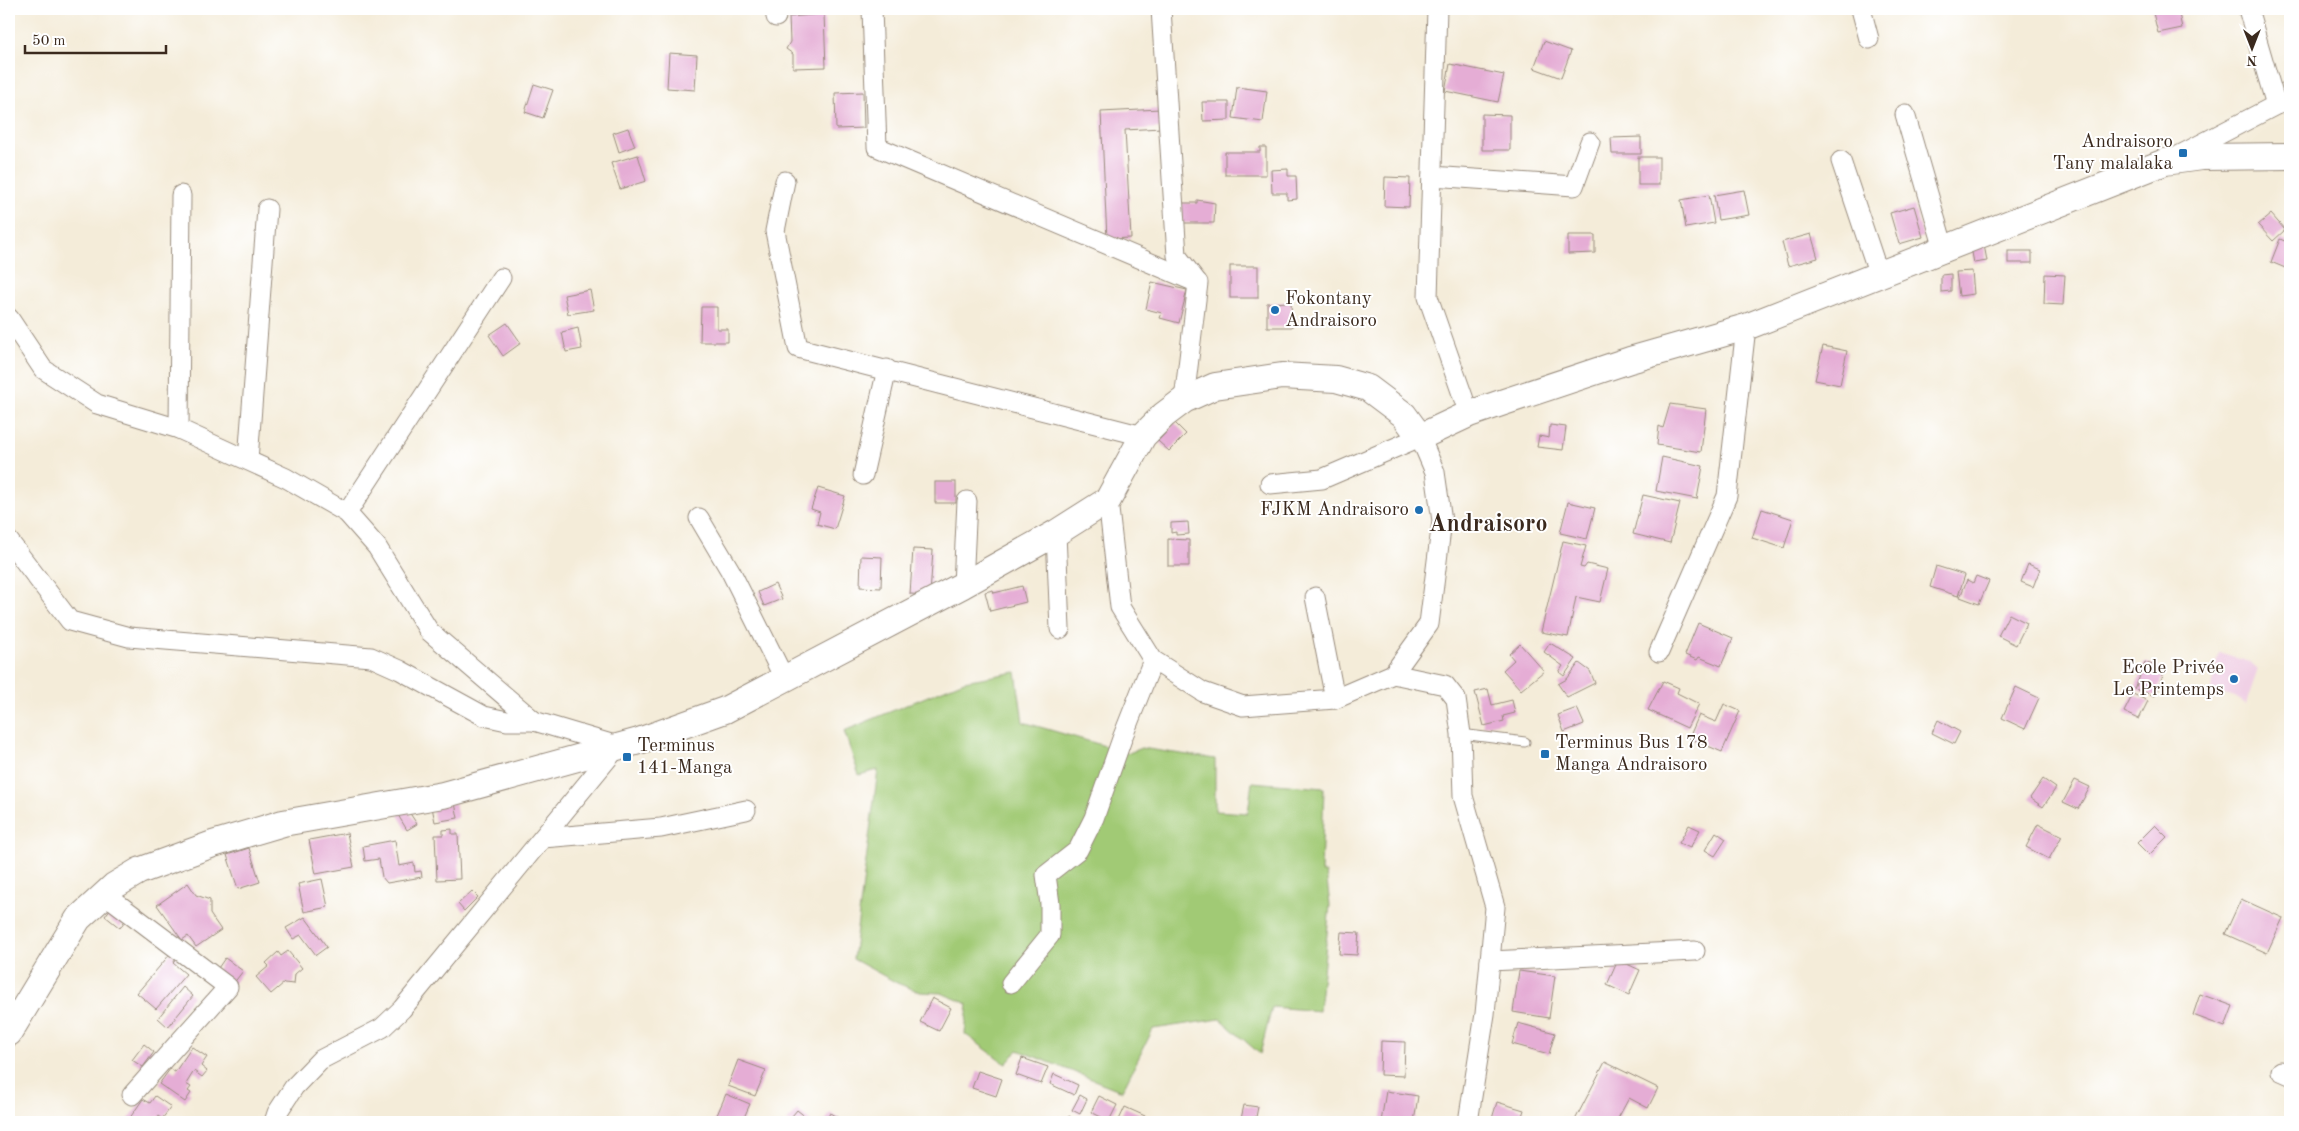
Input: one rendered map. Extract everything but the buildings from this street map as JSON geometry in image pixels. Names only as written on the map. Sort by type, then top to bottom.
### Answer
[{"type":"street","points":[[872,9],[877,148],[1198,283]]},
{"type":"street","points":[[1160,9],[1177,256],[1198,283],[1184,400]]},
{"type":"street","points":[[1437,9],[1428,297],[1469,414]]},
{"type":"street","points":[[1861,9],[1868,39]]},
{"type":"street","points":[[1270,484],[1322,479],[1469,414],[1630,360],[1746,327],[1813,299],[1879,275],[2165,162],[2283,103],[2248,9]]},
{"type":"street","points":[[1905,114],[1944,249]]},
{"type":"street","points":[[1432,176],[1574,186],[1590,142]]},
{"type":"street","points":[[2165,162],[2201,156],[2290,156]]},
{"type":"street","points":[[1841,161],[1879,275]]},
{"type":"street","points":[[785,181],[775,231],[798,348],[1143,436]]},
{"type":"street","points":[[179,429],[181,196]]},
{"type":"street","points":[[248,460],[267,209]]},
{"type":"street","points":[[347,513],[501,278]]},
{"type":"street","points":[[9,318],[43,369],[97,404],[179,429],[286,478],[347,513],[377,546],[429,631],[534,721]]},
{"type":"street","points":[[1660,652],[1727,496],[1746,327]]},
{"type":"street","points":[[863,475],[886,369]]},
{"type":"street","points":[[9,1033],[78,920],[114,886],[139,871],[221,841],[283,823],[443,794],[680,728],[718,713],[785,680],[1056,534],[1108,500],[1143,436],[1164,415],[1184,400],[1215,386],[1243,380],[1282,376],[1336,379],[1368,388],[1404,415],[1420,437],[1435,472],[1442,521],[1429,624],[1393,674],[1334,699],[1243,706],[1203,692],[1153,660],[1120,607],[1108,500]]},
{"type":"street","points":[[963,584],[966,501]]},
{"type":"street","points":[[699,518],[731,572],[785,680]]},
{"type":"street","points":[[1056,534],[1060,629]]},
{"type":"street","points":[[9,541],[70,621],[129,637],[371,657],[400,670],[484,716],[507,721],[534,721],[618,746]]},
{"type":"street","points":[[1315,597],[1334,699]]},
{"type":"street","points":[[1011,983],[1050,935],[1050,904],[1046,875],[1078,850],[1094,818],[1122,736],[1153,660]]},
{"type":"street","points":[[1393,674],[1445,685],[1456,699],[1461,734],[1463,796],[1495,907],[1485,1014],[1468,1122]]},
{"type":"street","points":[[274,1122],[277,1113],[294,1087],[320,1060],[382,1028],[402,1010],[618,746]]},
{"type":"street","points":[[544,838],[661,828],[746,810]]},
{"type":"street","points":[[106,895],[228,987],[132,1095]]},
{"type":"street","points":[[1490,961],[1695,951]]},
{"type":"lane","points":[[1461,734],[1525,742]]},
{"type":"shaded area","name":"Ecole Privée Le Printemps","points":[[2219,652],[2250,662],[2258,669],[2246,704],[2235,697],[2211,690]]},
{"type":"green space","points":[[1016,672],[1023,722],[1129,753],[1141,748],[1215,759],[1215,811],[1248,813],[1252,782],[1324,788],[1321,872],[1326,873],[1330,905],[1319,1011],[1272,1007],[1260,1054],[1220,1019],[1153,1029],[1122,1091],[1018,1050],[1006,1064],[965,1034],[968,1004],[941,993],[920,992],[897,983],[853,959],[878,770],[859,775],[844,731],[964,681]]},
{"type":"place","name":"Andraisoro Tany malalaka","points":[[2183,153]]},
{"type":"place","name":"Fokontany Andraisoro","points":[[1275,310]]},
{"type":"place","name":"FJKM Andraisoro","points":[[1419,510]]},
{"type":"place","name":"Ecole Privée Le Printemps","points":[[2234,679]]},
{"type":"place","name":"Terminus Bus 178 Manga Andraisoro","points":[[1545,754]]},
{"type":"place","name":"Terminus 141-Manga","points":[[627,757]]},
{"type":"district","name":"Andraisoro","points":[[1488,525]]}]
